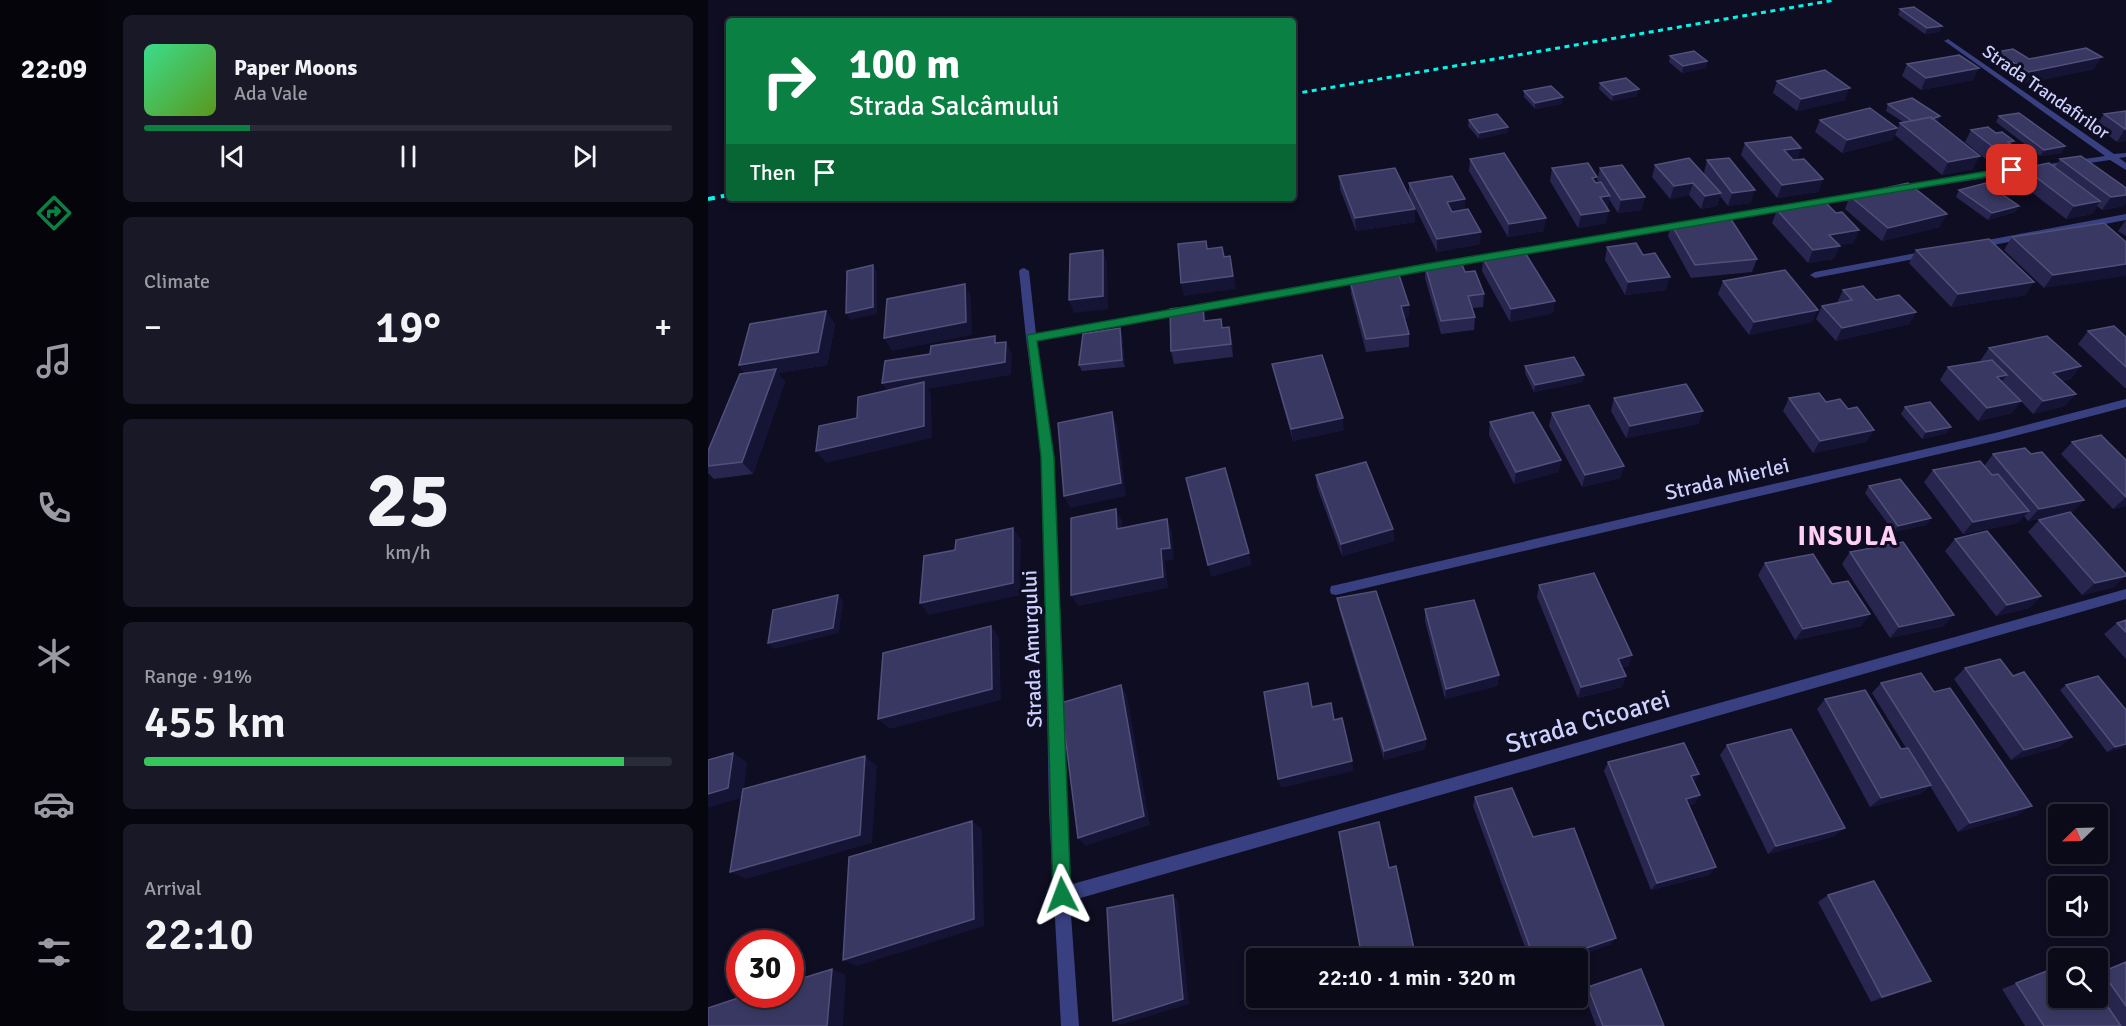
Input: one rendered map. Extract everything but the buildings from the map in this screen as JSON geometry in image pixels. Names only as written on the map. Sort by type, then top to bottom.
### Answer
[{"type":"street","name":"Strada Trandafirilor","points":[[1948,41],[2126,167]]},
{"type":"street","points":[[1883,192],[2126,155]]},
{"type":"street","points":[[1031,338],[1425,268],[1871,194]]},
{"type":"street","points":[[1965,247],[2126,217]]},
{"type":"street","points":[[1815,275],[1942,251]]},
{"type":"street","name":"Strada Amurgului","points":[[1024,271],[1048,457],[1062,895],[1070,1026]]},
{"type":"street","name":"Strada Mierlei","points":[[1336,590],[1999,436],[2126,403]]},
{"type":"street","name":"Strada Cicoarei","points":[[1062,895],[2126,594]]},
{"type":"railway","points":[[1296,93],[1835,0]]},
{"type":"railway","points":[[708,199],[726,196]]},
{"type":"district","name":"INSULA","points":[[1848,536]]},
{"type":"route","points":[[1062,895],[1057,811],[1048,457],[1031,338],[1425,268],[2012,170]]}]
